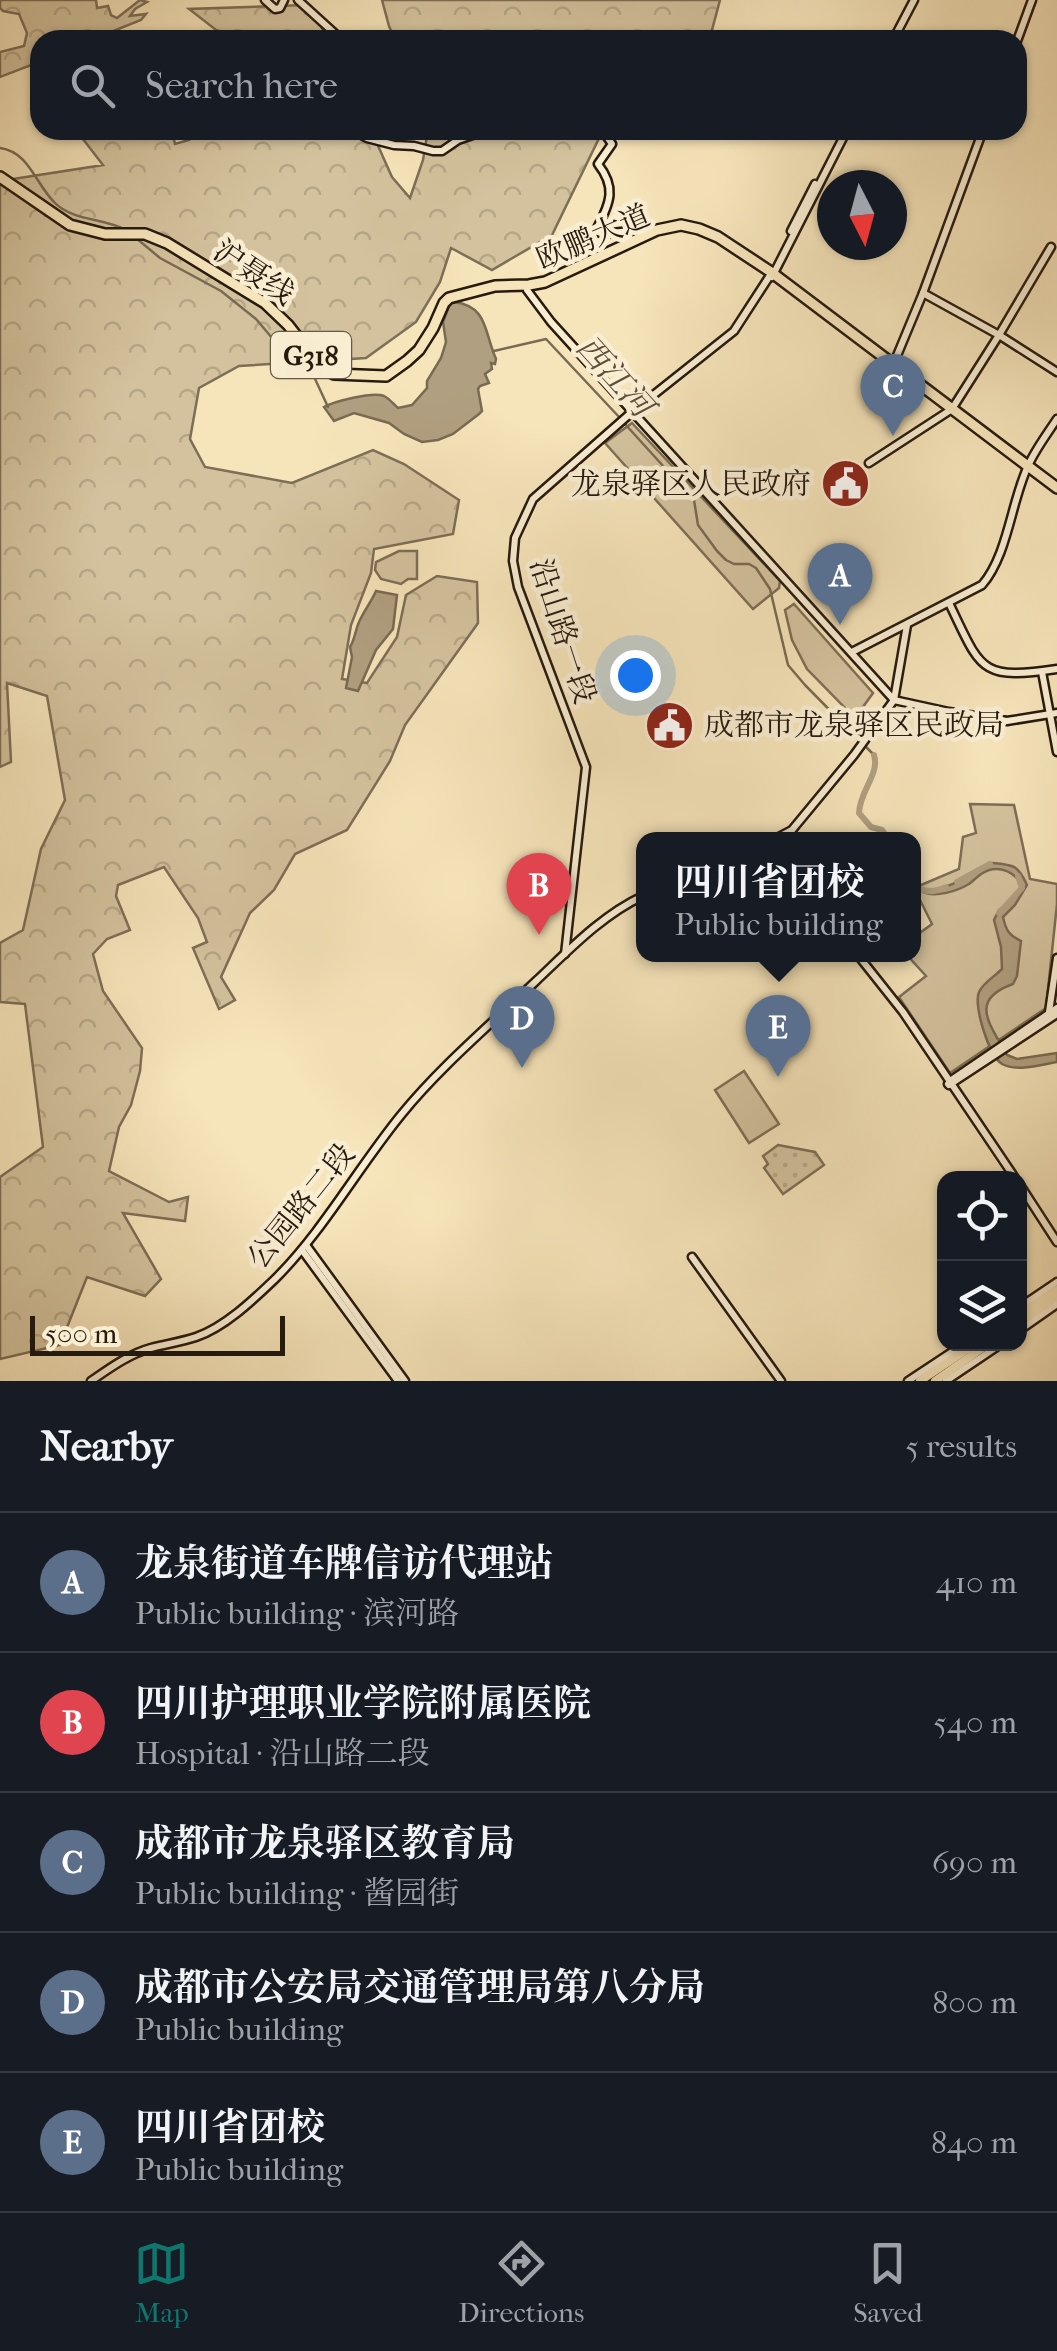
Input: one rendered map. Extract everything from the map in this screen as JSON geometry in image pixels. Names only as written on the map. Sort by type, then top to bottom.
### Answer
[{"type":"highway","name":"沪聂线","points":[[0,177],[70,225],[94,233],[152,236],[166,243],[264,304],[288,325],[324,369],[334,374],[392,374],[419,350],[444,303],[454,296],[495,286],[528,288],[652,232],[674,226],[706,231],[770,275]]},
{"type":"highway","name":"欧鹏大道","points":[[528,288],[542,287],[654,236],[680,230],[708,235],[770,275],[1057,492]]},
{"type":"main road","points":[[1027,1308],[1057,1294]]},
{"type":"main road","points":[[1027,1317],[1057,1294]]},
{"type":"main road","points":[[920,1381],[965,1351]]},
{"type":"main road","points":[[934,1381],[978,1351]]},
{"type":"street","points":[[265,0],[275,9],[284,0]]},
{"type":"street","points":[[298,0],[331,30]]},
{"type":"street","points":[[896,30],[912,0]]},
{"type":"street","points":[[1021,30],[1032,0]]},
{"type":"street","points":[[376,140],[433,151],[442,151],[458,140]]},
{"type":"street","points":[[610,140],[612,144],[598,164],[606,174],[610,192],[598,232],[652,232]]},
{"type":"street","name":"沿山路一段","points":[[565,954],[586,767],[518,587],[515,538],[533,499],[632,412],[734,332],[770,275],[840,140]]},
{"type":"street","points":[[893,368],[979,140]]},
{"type":"street","points":[[870,462],[950,411],[1050,247]]},
{"type":"street","points":[[528,288],[537,305],[632,412],[894,700],[1007,721],[1053,714]]},
{"type":"street","points":[[923,293],[1057,372]]},
{"type":"street","points":[[852,652],[982,585],[989,577],[1027,468],[1057,419]]},
{"type":"street","points":[[949,604],[982,664],[1022,675],[1057,669]]},
{"type":"street","points":[[788,832],[854,755],[894,700],[907,624]]},
{"type":"street","points":[[1042,672],[1053,714],[1057,752]]},
{"type":"street","name":"公园路二段","points":[[91,1381],[136,1353],[196,1337],[218,1326],[259,1294],[304,1247],[399,1117],[461,1050],[565,954],[622,906],[636,899]]},
{"type":"street","points":[[949,1082],[1054,1011],[1057,958]]},
{"type":"street","points":[[863,962],[903,1012],[1007,1171]]},
{"type":"street","points":[[494,1020],[522,1027]]},
{"type":"street","points":[[1027,1200],[1057,1246]]},
{"type":"street","points":[[304,1247],[402,1381]]},
{"type":"street","points":[[692,1257],[781,1381]]},
{"type":"street","points":[[1027,1323],[1057,1294]]},
{"type":"street","points":[[908,1381],[953,1351]]},
{"type":"street","points":[[946,1381],[991,1351]]},
{"type":"green space","points":[[0,0],[96,0],[97,8],[108,6],[117,18],[140,0],[147,2],[130,16],[146,14],[141,20],[116,30],[30,30],[30,65],[0,77],[0,52],[24,46],[27,33],[19,14],[0,8]]},
{"type":"green space","points":[[382,0],[720,0],[712,30],[391,30]]},
{"type":"green space","points":[[307,5],[323,30],[216,30],[189,9]]},
{"type":"green space","points":[[84,140],[174,140],[175,144],[189,140],[375,140],[392,177],[410,198],[426,140],[598,140],[552,235],[492,270],[451,248],[440,282],[416,322],[366,358],[239,366],[199,388],[190,439],[205,467],[292,483],[373,450],[404,464],[459,500],[453,534],[374,549],[371,573],[351,625],[342,679],[367,683],[397,637],[406,595],[437,576],[477,582],[478,623],[405,725],[390,761],[347,830],[295,854],[274,890],[250,913],[221,977],[235,1000],[219,1009],[193,948],[207,942],[198,918],[164,867],[118,885],[116,896],[130,930],[107,939],[93,954],[103,991],[142,1048],[131,1105],[119,1127],[109,1171],[169,1202],[188,1197],[185,1221],[123,1213],[161,1279],[145,1296],[87,1277],[60,1345],[0,1359],[0,1177],[43,1147],[25,1004],[0,1002],[0,943],[23,930],[41,849],[65,800],[47,696],[7,683],[11,762],[0,767],[0,181],[103,165]]},
{"type":"green space","points":[[632,423],[780,581],[779,588],[753,609],[605,443]]},
{"type":"green space","points":[[399,551],[417,551],[417,579],[401,584],[381,579],[375,570],[376,562]]},
{"type":"green space","points":[[794,604],[873,693],[855,718],[807,669],[792,640],[785,610]]},
{"type":"green space","points":[[970,804],[1014,805],[1030,879],[1057,884],[1046,1008],[950,1073],[899,997],[926,976],[913,962],[921,962],[921,932],[932,924],[921,902],[921,885],[959,869],[963,837],[976,833]]},
{"type":"green space","points":[[744,1071],[779,1124],[749,1143],[715,1090]]},
{"type":"green space","points":[[778,1145],[815,1152],[824,1165],[783,1194],[764,1168],[768,1164],[763,1156]]},
{"type":"shaded area","points":[[454,302],[465,304],[479,315],[496,359],[485,374],[489,383],[478,389],[482,411],[479,414],[453,434],[422,442],[389,423],[354,413],[334,421],[324,407],[353,398],[379,395],[398,408],[412,405],[427,388],[441,358],[446,342],[443,322]]},
{"type":"shaded area","points":[[376,591],[397,595],[393,629],[376,650],[358,691],[346,688],[350,647]]},
{"type":"shaded area","points":[[992,863],[1014,867],[1027,885],[1003,917],[1009,932],[1021,941],[1017,976],[1013,984],[991,997],[987,1014],[1007,1055],[1017,1059],[1057,1053],[1057,1062],[1022,1068],[1002,1064],[987,1041],[980,1018],[979,992],[1002,969],[994,920],[1022,885],[1009,872],[992,869],[953,891],[923,892],[950,885]]},
{"type":"waterway","name":"西江河","points":[[0,148],[18,155],[61,208],[126,230]]},
{"type":"waterway","name":"西江河","points":[[136,238],[160,258],[221,291],[256,319],[278,345],[310,368],[328,407]]},
{"type":"waterway","name":"西江河","points":[[494,351],[546,339],[620,418]]},
{"type":"waterway","name":"西江河","points":[[625,424],[694,500],[698,525],[717,551],[734,564],[756,568],[770,589],[788,665],[874,755]]},
{"type":"waterway","name":"西江河","points":[[874,755],[874,769],[859,813],[871,827],[883,832]]},
{"type":"waterway","name":"西江河","points":[[957,882],[990,864]]},
{"type":"waterway","name":"西江河","points":[[999,913],[1022,888],[1018,876]]},
{"type":"waterway","name":"西江河","points":[[921,889],[946,887]]},
{"type":"place","name":"成都市龙泉驿区教育局","points":[[893,436]]},
{"type":"place","name":"龙泉驿区人民政府","points":[[846,484]]},
{"type":"place","name":"龙泉街道车牌信访代理站","points":[[840,625]]},
{"type":"place","name":"成都市龙泉驿区民政局","points":[[669,725]]},
{"type":"place","name":"四川护理职业学院附属医院","points":[[539,935]]},
{"type":"place","name":"成都市公安局交通管理局第八分局","points":[[522,1068]]},
{"type":"place","name":"四川省团校","points":[[778,1077]]}]
